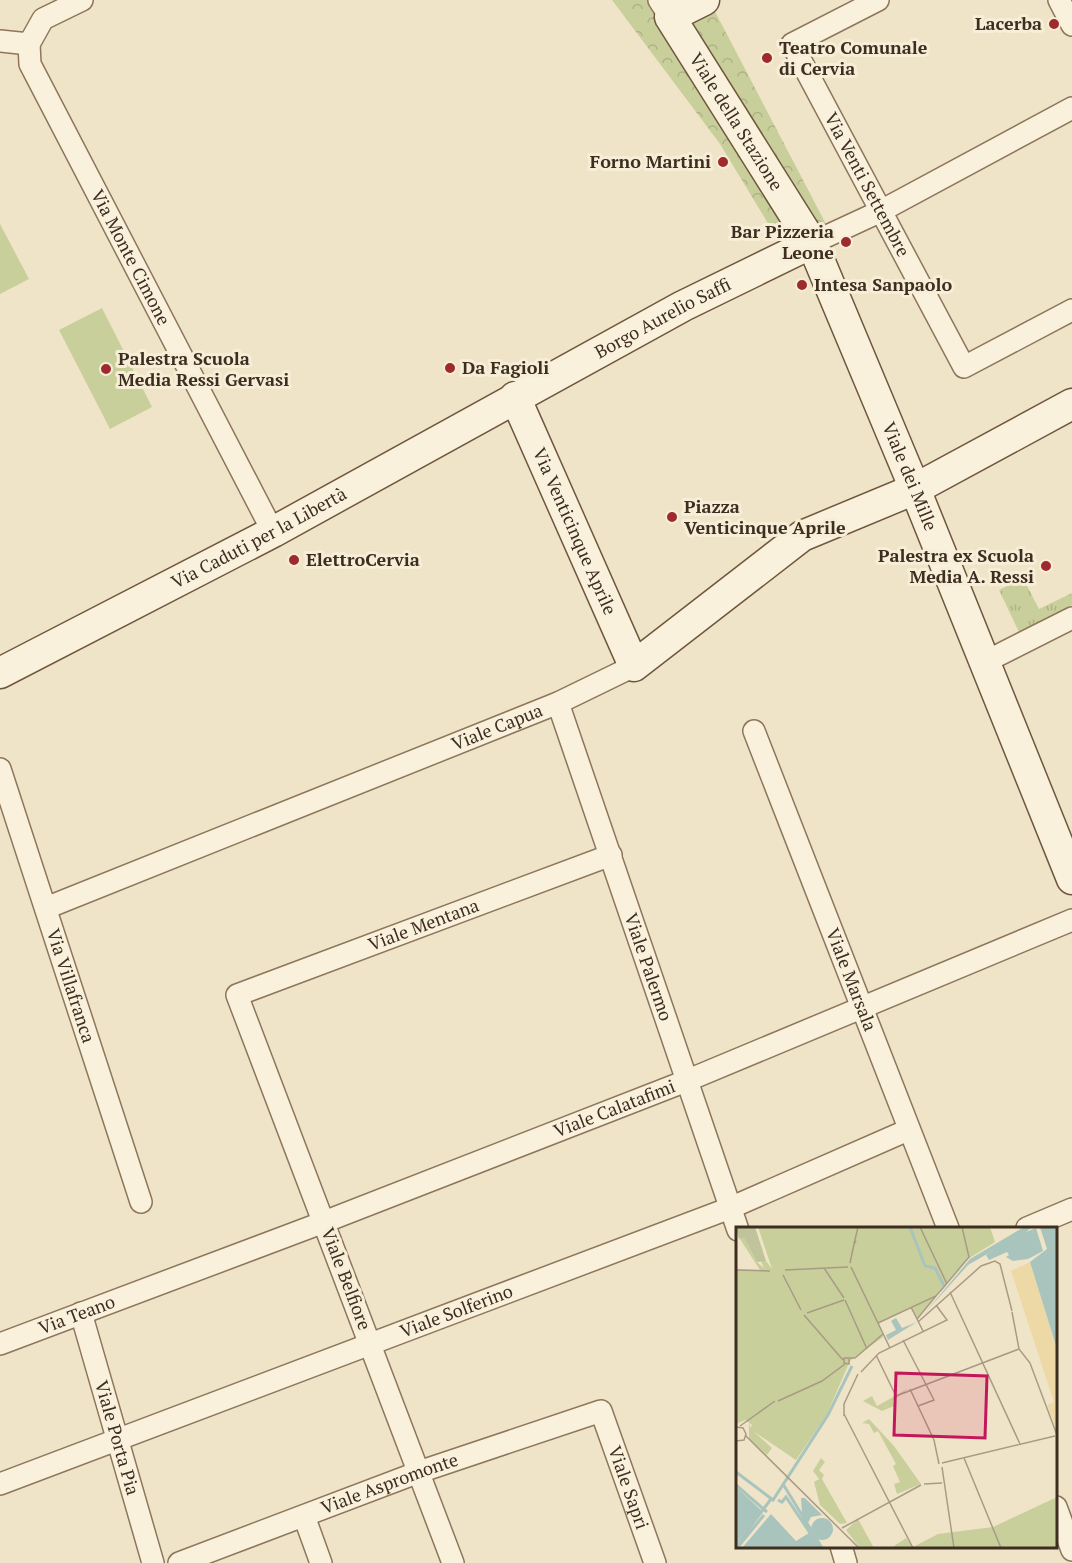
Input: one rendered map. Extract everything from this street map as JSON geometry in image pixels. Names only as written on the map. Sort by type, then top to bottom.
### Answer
[{"type":"street","points":[[0,40],[28,44],[43,19],[82,0]]},
{"type":"street","points":[[665,8],[704,0]]},
{"type":"street","name":"Via Venti Settembre","points":[[878,0],[792,44],[879,212],[964,367],[1072,310]]},
{"type":"street","points":[[1059,0],[1072,25]]},
{"type":"street","name":"Viale della Stazione","points":[[665,8],[812,243]]},
{"type":"street","name":"Via Monte Cimone","points":[[28,44],[30,64],[273,532]]},
{"type":"street","points":[[812,243],[879,212],[1072,108]]},
{"type":"street","name":"Borgo Aurelio Saffi","points":[[515,397],[683,306],[812,243]]},
{"type":"street","name":"Viale dei Mille","points":[[812,243],[915,489],[1072,879]]},
{"type":"street","name":"Via Caduti per la Libertà","points":[[0,673],[273,532],[515,397]]},
{"type":"street","name":"Via Venticinque Aprile","points":[[515,397],[634,666]]},
{"type":"street","name":"Viale Capua","points":[[46,908],[558,703],[634,666],[802,536],[915,489],[1072,404]]},
{"type":"street","points":[[985,662],[1072,618]]},
{"type":"street","name":"Viale Palermo","points":[[558,703],[737,1227]]},
{"type":"street","name":"Viale Marsala","points":[[754,731],[948,1227]]},
{"type":"street","name":"Via Villafranca","points":[[0,769],[141,1202]]},
{"type":"street","name":"Viale Mentana","points":[[237,995],[611,855]]},
{"type":"street","name":"Viale Calatafimi","points":[[154,1287],[686,1081],[1072,920]]},
{"type":"street","name":"Viale Belfiore","points":[[237,995],[453,1563]]},
{"type":"street","name":"Viale Solferino","points":[[0,1484],[730,1208],[908,1130]]},
{"type":"street","points":[[1029,1227],[1072,1209]]},
{"type":"street","name":"Via Teano","points":[[0,1344],[154,1287]]},
{"type":"street","name":"Viale Porta Pia","points":[[81,1313],[153,1563]]},
{"type":"street","name":"Viale Aspromonte","points":[[179,1563],[419,1472],[602,1411]]},
{"type":"street","name":"Viale Sapri","points":[[602,1411],[655,1563]]},
{"type":"street","points":[[1057,1510],[1072,1550]]},
{"type":"street","points":[[304,1516],[321,1563]]},
{"type":"street","points":[[842,1548],[846,1563]]},
{"type":"green space","points":[[612,0],[709,0],[827,226],[778,240],[720,144]]},
{"type":"green space","points":[[0,224],[29,279],[0,294]]},
{"type":"green space","name":"Palestra Scuola Media Ressi Gervasi","points":[[102,308],[152,407],[110,429],[59,330]]},
{"type":"green space","points":[[1023,578],[1039,609],[1072,593],[1072,605],[1019,632],[999,590]]},
{"type":"place","name":"Lacerba","points":[[1054,24]]},
{"type":"place","name":"Teatro Comunale di Cervia","points":[[767,58]]},
{"type":"place","name":"Forno Martini","points":[[723,162]]},
{"type":"place","name":"Bar Pizzeria Leone","points":[[846,242]]},
{"type":"place","name":"Intesa Sanpaolo","points":[[802,285]]},
{"type":"place","name":"Da Fagioli","points":[[450,368]]},
{"type":"place","name":"Palestra Scuola Media Ressi Gervasi","points":[[106,369]]},
{"type":"place","name":"Piazza Venticinque Aprile","points":[[672,517]]},
{"type":"place","name":"ElettroCervia","points":[[294,560]]},
{"type":"place","name":"Palestra ex Scuola Media A. Ressi","points":[[1046,566]]}]
